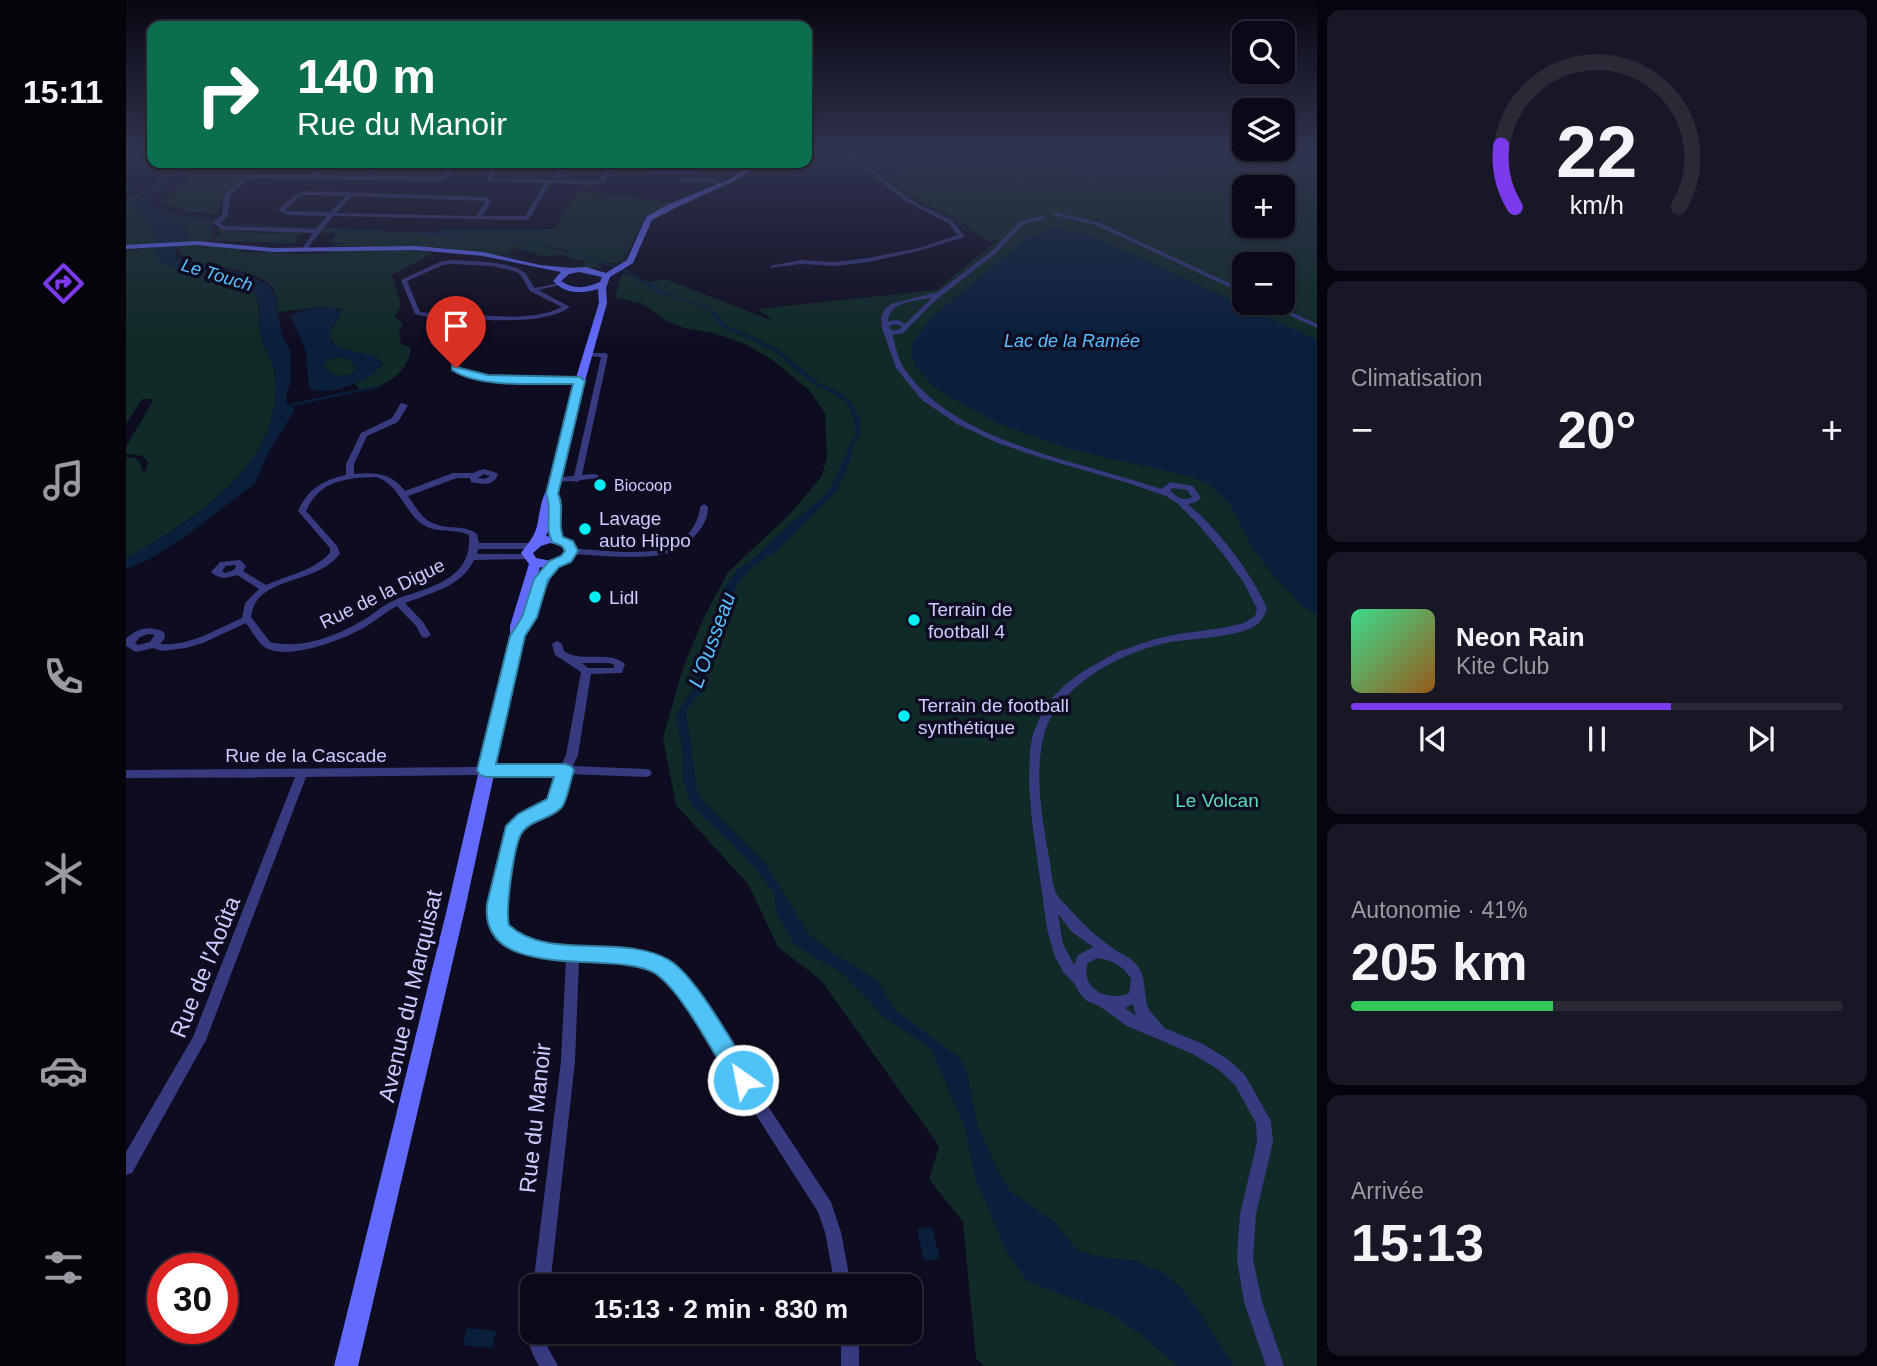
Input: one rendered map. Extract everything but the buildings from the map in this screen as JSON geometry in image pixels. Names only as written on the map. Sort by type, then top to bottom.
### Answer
[{"type":"main road","points":[[126,247],[178,244],[305,249],[432,249],[494,256],[541,267],[590,270],[616,267],[630,261],[649,219],[653,217]]},
{"type":"main road","points":[[541,267],[558,281],[593,296],[600,310]]},
{"type":"main road","points":[[577,290],[604,280],[616,267]]},
{"type":"main road","points":[[590,270],[604,280]]},
{"type":"main road","points":[[558,281],[572,271]]},
{"type":"main road","name":"Avenue du Marquisat","points":[[346,1366],[456,909],[533,552],[545,526],[548,498],[556,480],[586,355],[603,303],[604,280]]},
{"type":"main road","name":"Avenue du Marquisat","points":[[552,494],[555,500],[553,529],[557,540]]},
{"type":"main road","points":[[557,540],[568,544],[572,551],[566,559],[554,564],[533,552],[557,540]]},
{"type":"main road","name":"Avenue du Marquisat","points":[[517,636],[530,617],[541,579],[554,564]]},
{"type":"street","points":[[221,217],[223,228],[319,228]]},
{"type":"street","points":[[305,249],[329,217]]},
{"type":"street","points":[[466,217],[540,219]]},
{"type":"street","points":[[772,267],[801,262],[835,264],[869,260],[962,236],[940,217]]},
{"type":"street","points":[[889,341],[934,299],[995,250],[1021,223],[1043,217]]},
{"type":"street","points":[[1062,217],[1098,224],[1232,286]]},
{"type":"street","points":[[995,250],[935,296],[891,306],[884,315],[894,360],[906,381],[922,397],[951,418],[1004,442],[1143,484],[1169,490],[1189,488],[1196,495],[1196,516]]},
{"type":"street","points":[[446,262],[485,263],[520,272],[532,290],[567,307],[556,313],[528,317],[423,315],[415,311],[403,282],[446,262]]},
{"type":"street","points":[[532,290],[558,281]]},
{"type":"street","points":[[1293,315],[1317,326]]},
{"type":"street","points":[[886,328],[893,322],[903,329]]},
{"type":"street","points":[[577,480],[606,355],[586,355]]},
{"type":"street","points":[[456,368],[464,374],[488,378],[580,381]]},
{"type":"street","points":[[350,476],[350,464],[364,435],[395,420],[404,405]]},
{"type":"street","points":[[405,494],[456,475],[474,475]]},
{"type":"street","name":"Rue de la Digue","points":[[247,619],[267,646],[306,647],[366,622],[398,602],[456,577],[471,557],[474,536],[458,527],[437,527],[426,523],[411,509],[405,494],[383,476],[350,476],[317,489],[302,510],[334,548],[332,558],[324,565],[266,589]]},
{"type":"street","points":[[556,480],[577,480],[595,476]]},
{"type":"street","points":[[1169,490],[1196,516],[1254,591],[1262,609],[1261,616],[1241,627],[1156,642],[1123,654],[1091,672],[1052,706],[1040,731],[1035,759],[1041,838],[1055,930],[1064,964],[1088,993],[1132,1021],[1198,1049],[1240,1080],[1263,1121],[1265,1142],[1248,1214],[1245,1259],[1253,1303],[1275,1366]]},
{"type":"street","points":[[1180,501],[1196,500]]},
{"type":"street","points":[[572,551],[669,551],[698,528],[704,507]]},
{"type":"street","points":[[474,546],[533,552]]},
{"type":"street","name":"Rue de la Digue","points":[[471,557],[533,552]]},
{"type":"street","points":[[153,645],[162,649],[178,648],[247,619],[246,612],[252,599],[266,589],[238,572]]},
{"type":"street","points":[[398,602],[420,624],[426,635]]},
{"type":"street","points":[[557,644],[559,653],[586,671],[618,671],[620,664],[612,660],[571,660]]},
{"type":"street","points":[[586,671],[572,755],[555,803],[541,813],[524,819],[512,831],[496,914],[500,929],[513,941],[573,954],[640,958],[661,966],[677,979],[825,1208],[833,1232],[841,1274]]},
{"type":"street","points":[[486,770],[646,773]]},
{"type":"street","name":"Rue de la Cascade","points":[[126,774],[486,770]]},
{"type":"street","name":"Rue de l'Aoûta","points":[[126,1167],[199,1040],[302,773]]},
{"type":"street","points":[[1051,896],[1077,928],[1112,954],[1125,960],[1139,985],[1142,1013],[1161,1033]]},
{"type":"street","name":"Rue du Manoir","points":[[542,1274],[568,1060],[573,954]]},
{"type":"street","points":[[1079,979],[1079,965],[1088,955],[1112,954]]},
{"type":"street","points":[[1104,1002],[1129,1002],[1138,992]]},
{"type":"street","points":[[539,1344],[549,1366]]},
{"type":"street","points":[[850,1344],[850,1366]]},
{"type":"green space","points":[[126,217],[145,217],[152,222],[156,245],[126,247]]},
{"type":"green space","points":[[168,217],[214,222],[211,227],[214,228],[210,231],[215,235],[208,242],[178,242],[189,237],[185,225]]},
{"type":"green space","points":[[562,217],[645,217],[623,262],[597,264],[602,267],[599,268],[542,265],[587,266],[582,264],[586,261],[565,255],[541,256],[517,248],[508,254],[478,249],[533,260],[445,248],[330,246],[348,243],[331,243],[336,233],[321,233],[324,228],[436,234],[440,230],[555,229]]},
{"type":"green space","name":"Le Volcan","points":[[952,217],[1232,217],[1232,238],[1295,238],[1295,217],[1317,217],[1317,1366],[984,1366],[976,1358],[963,1222],[929,1179],[939,1146],[821,980],[778,947],[748,884],[676,805],[663,738],[683,668],[704,617],[728,572],[789,515],[822,476],[827,456],[825,413],[809,390],[771,359],[745,344],[714,333],[684,328],[666,321],[643,304],[615,297],[622,274],[651,282],[665,279],[774,321],[758,309],[936,290],[1002,237],[991,243]]},
{"type":"green space","points":[[214,230],[255,233],[311,233],[300,234],[295,243],[212,241],[221,233]]},
{"type":"green space","points":[[205,245],[202,248],[207,248],[207,245],[242,249],[240,252],[304,254],[326,254],[327,250],[433,251],[427,251],[432,254],[392,275],[401,306],[395,317],[403,325],[399,331],[401,344],[411,348],[405,366],[386,383],[360,391],[355,383],[374,373],[383,364],[370,356],[337,346],[332,341],[329,333],[339,318],[341,309],[321,307],[278,312],[275,292],[268,283],[234,269],[186,260],[177,246]]},
{"type":"green space","points":[[156,248],[156,256],[176,268],[228,278],[251,289],[259,307],[260,334],[274,369],[276,402],[268,432],[252,459],[231,484],[180,526],[126,558],[126,457],[136,458],[142,471],[146,471],[148,463],[143,456],[126,454],[126,447],[154,399],[142,399],[126,424],[126,250]]},
{"type":"green space","points":[[341,357],[351,360],[357,369],[350,375],[335,376],[323,366],[329,359]]},
{"type":"water","name":"Le Touch","points":[[145,217],[169,217],[190,231],[189,237],[178,242],[175,258],[248,275],[269,286],[275,296],[282,335],[290,350],[291,382],[286,402],[295,409],[266,457],[255,483],[186,536],[148,560],[126,569],[126,558],[179,526],[229,486],[249,463],[265,437],[274,408],[275,376],[261,336],[258,304],[253,292],[227,277],[179,269],[157,259],[153,223]]},
{"type":"water","name":"L'Ousseau","points":[[179,217],[244,224],[445,233],[502,238],[568,250],[625,269],[666,293],[707,306],[726,325],[776,348],[818,383],[841,393],[851,402],[859,418],[861,432],[853,446],[838,489],[777,551],[752,567],[738,584],[730,602],[731,615],[712,649],[701,692],[686,711],[697,790],[702,800],[766,864],[808,933],[832,953],[877,980],[895,1010],[961,1059],[967,1072],[977,1123],[995,1165],[1010,1191],[1052,1220],[1078,1251],[1100,1257],[1134,1260],[1165,1274],[1196,1307],[1234,1366],[1178,1366],[1139,1333],[1109,1313],[1027,1281],[1007,1252],[976,1180],[964,1125],[930,1047],[887,1020],[842,973],[795,945],[777,915],[774,892],[747,859],[693,807],[683,781],[682,744],[675,716],[694,686],[704,647],[723,611],[723,588],[738,569],[757,556],[829,491],[856,433],[854,418],[845,401],[808,380],[773,350],[721,326],[705,307],[659,293],[623,271],[570,252],[499,239],[348,229],[264,228]]},
{"type":"water","name":"Lac de la Ramée","points":[[1053,229],[1079,232],[1232,300],[1232,315],[1263,315],[1317,340],[1317,615],[1302,605],[1268,569],[1252,547],[1231,506],[1211,486],[1189,476],[1069,449],[997,423],[935,388],[915,366],[911,351],[913,341],[933,316],[1029,237]]},
{"type":"water","points":[[333,308],[341,312],[329,332],[331,342],[344,349],[373,356],[383,364],[349,386],[327,391],[309,388],[306,352],[291,316],[300,311]],"holes":[[[341,357],[351,360],[357,369],[350,375],[335,376],[323,366],[329,359]]]},
{"type":"water","points":[[932,1228],[940,1259],[924,1261],[917,1229]]},
{"type":"water","points":[[467,1328],[496,1331],[492,1348],[463,1345]]},
{"type":"waterway","points":[[947,217],[954,220]]},
{"type":"waterway","points":[[957,223],[971,233]]},
{"type":"waterway","points":[[286,406],[380,386]]},
{"type":"place","name":"Biocoop","points":[[600,485]]},
{"type":"place","name":"Lavage auto Hippo","points":[[585,529]]},
{"type":"place","name":"Lidl","points":[[595,597]]},
{"type":"place","name":"Terrain de football 4","points":[[914,620]]},
{"type":"place","name":"Terrain de football synthétique","points":[[904,716]]},
{"type":"route","points":[[456,368],[464,374],[488,378],[580,381],[552,494],[555,500],[553,529],[557,540],[568,544],[572,551],[566,559],[554,564],[541,579],[530,617],[517,636],[486,770],[565,770],[555,803],[541,813],[524,819],[512,831],[497,904],[496,914],[500,929],[520,944],[573,954],[640,958],[661,966],[677,979],[743,1080]]}]
